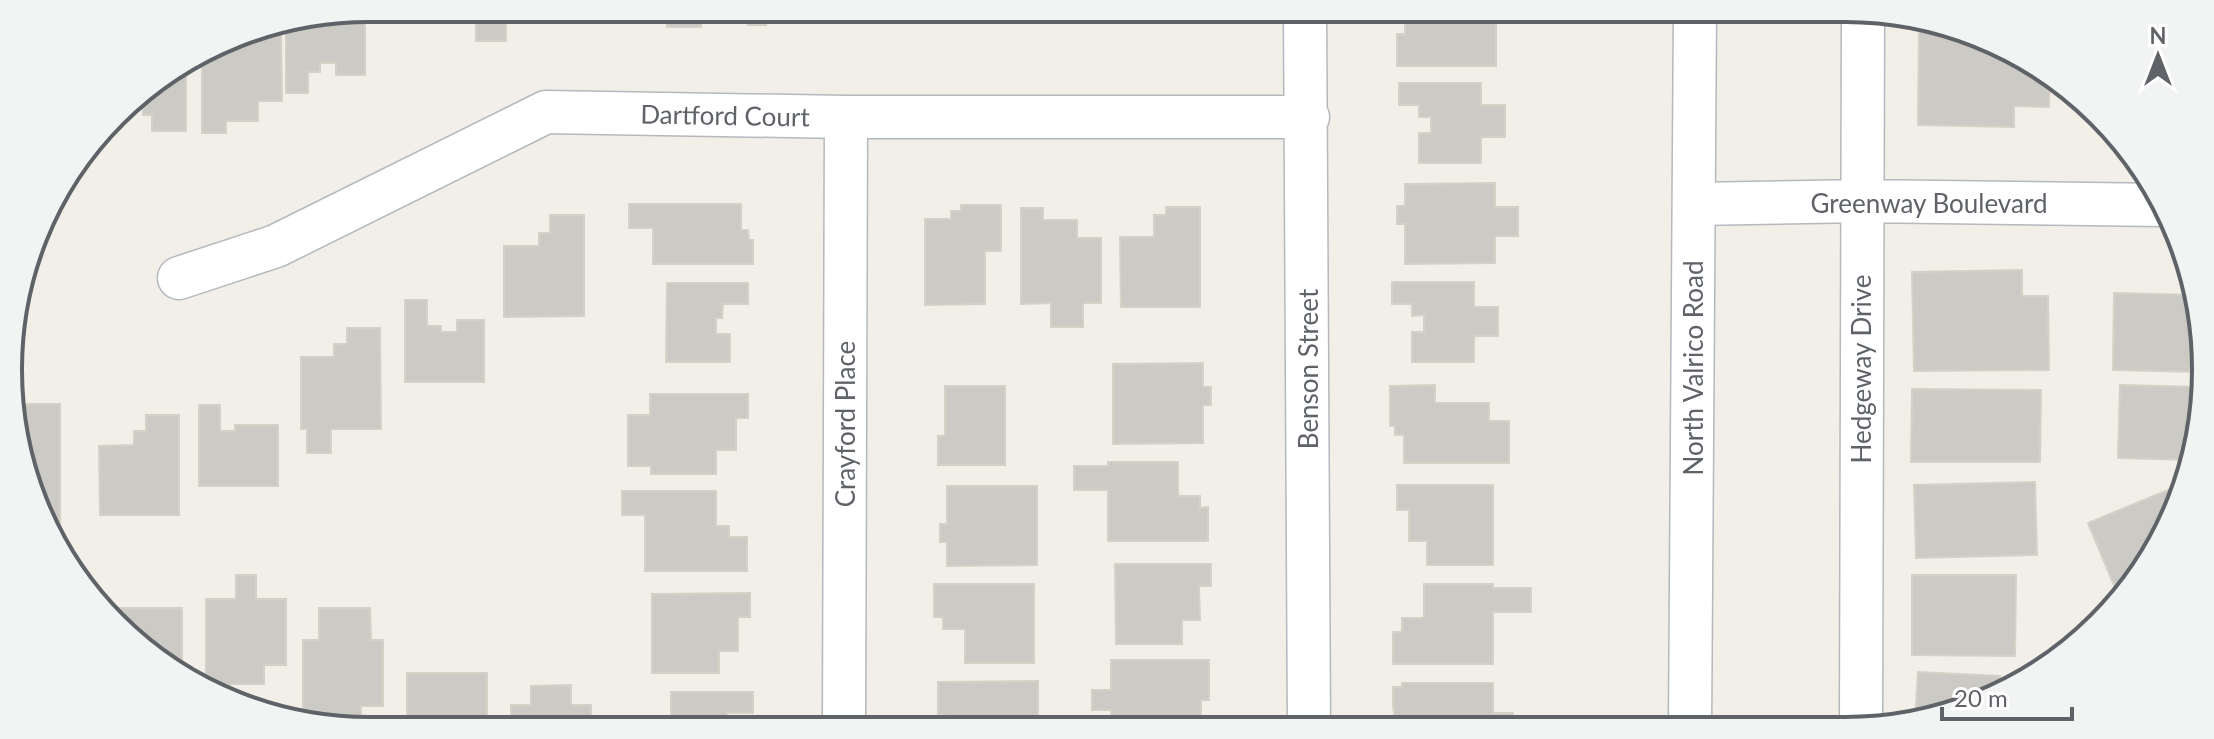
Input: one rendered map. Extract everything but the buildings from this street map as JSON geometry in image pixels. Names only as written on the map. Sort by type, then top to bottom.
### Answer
[{"type":"street","name":"Benson Street","points":[[1305,22],[1309,717]]},
{"type":"street","name":"North Valrico Road","points":[[1690,717],[1695,22]]},
{"type":"street","name":"Hedgeway Drive","points":[[1861,716],[1863,23]]},
{"type":"street","name":"Dartford Court","points":[[179,278],[276,246],[546,112],[846,117],[1308,117]]},
{"type":"street","name":"Crayford Place","points":[[844,717],[846,117]]},
{"type":"street","name":"Greenway Boulevard","points":[[1694,204],[1862,201],[2150,205]]}]
